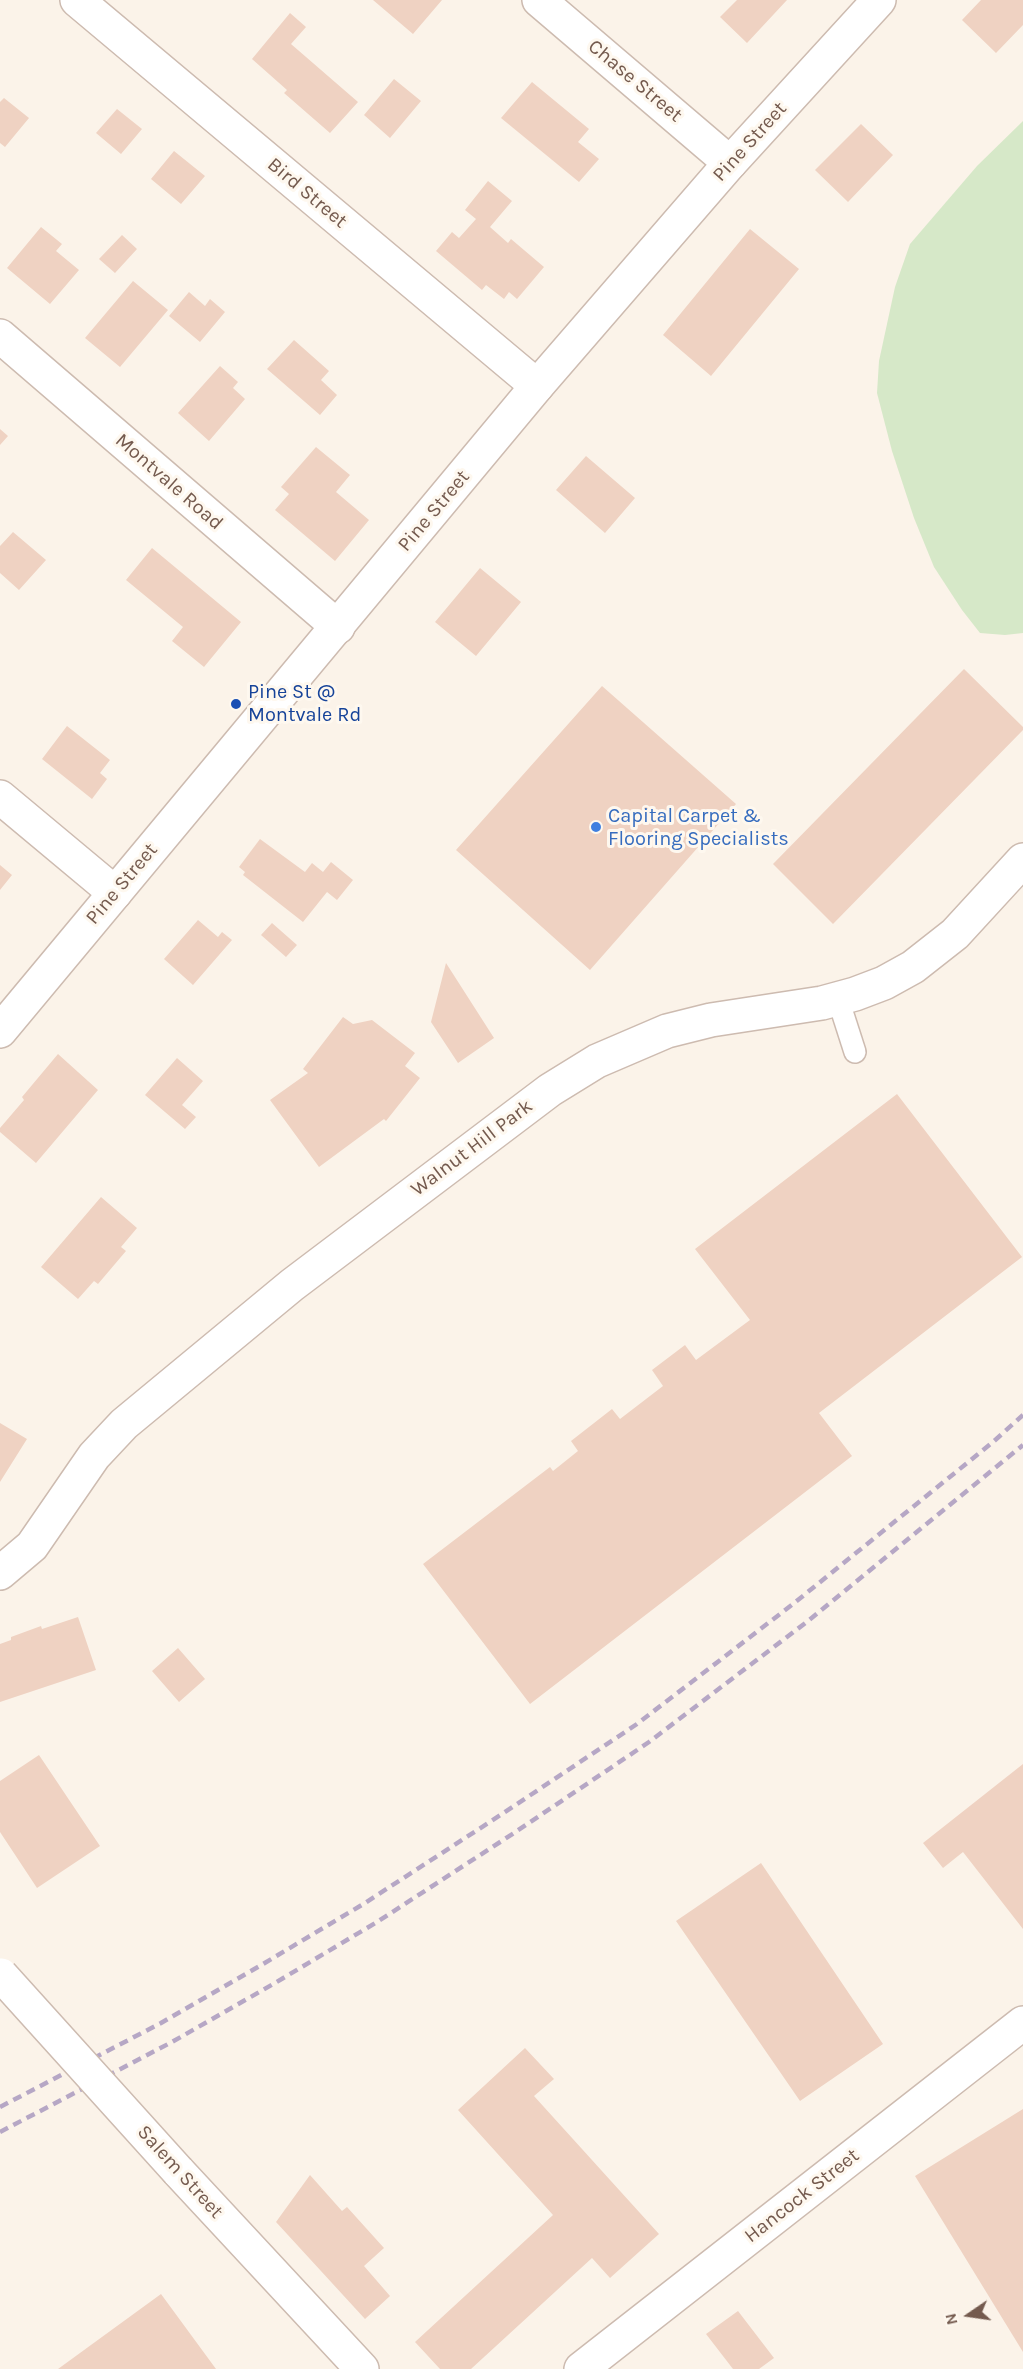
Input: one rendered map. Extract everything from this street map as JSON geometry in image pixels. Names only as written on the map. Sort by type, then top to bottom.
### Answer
[{"type":"street","name":"Bird Street","points":[[77,0],[537,386]]},
{"type":"street","name":"Chase Street","points":[[539,0],[730,163]]},
{"type":"street","name":"Pine Street","points":[[0,1031],[537,386],[730,163],[879,0]]},
{"type":"street","name":"Montvale Road","points":[[0,336],[338,627]]},
{"type":"street","points":[[0,797],[114,892]]},
{"type":"street","name":"Walnut Hill Park","points":[[0,1573],[32,1546],[88,1464],[124,1424],[292,1285],[550,1090],[606,1057],[667,1031],[711,1020],[838,999],[891,980],[934,952],[970,920],[1023,860]]},
{"type":"street","name":"Salem Street","points":[[1,1975],[178,2171],[362,2369]]},
{"type":"street","name":"Hancock Street","points":[[581,2369],[1023,2023]]},
{"type":"lane","points":[[838,999],[855,1052]]},
{"type":"green space","points":[[1023,121],[1023,633],[1005,635],[980,633],[934,567],[914,518],[892,451],[877,393],[879,361],[895,287],[910,244],[977,166]]},
{"type":"building","points":[[373,0],[442,0],[413,34]]},
{"type":"building","points":[[737,0],[787,0],[747,43],[720,17]]},
{"type":"building","points":[[981,0],[1023,0],[1023,25],[996,53],[962,20]]},
{"type":"building","points":[[290,13],[306,27],[291,44],[358,102],[330,133],[284,93],[287,90],[252,59]]},
{"type":"building","points":[[394,79],[421,101],[390,138],[364,115]]},
{"type":"building","points":[[532,82],[589,129],[578,142],[599,159],[579,182],[501,118]]},
{"type":"building","points":[[4,98],[29,118],[5,147],[0,143],[0,102]]},
{"type":"building","points":[[117,109],[142,129],[121,154],[96,133]]},
{"type":"building","points":[[861,124],[893,155],[848,202],[815,170]]},
{"type":"building","points":[[174,151],[205,176],[181,204],[151,179]]},
{"type":"building","points":[[488,181],[512,201],[490,227],[508,243],[511,239],[544,267],[517,299],[509,292],[504,299],[486,285],[482,290],[436,251],[452,232],[459,238],[476,219],[465,210]]},
{"type":"building","points":[[41,227],[62,244],[56,251],[79,270],[50,304],[7,268]]},
{"type":"building","points":[[750,229],[799,269],[711,376],[663,335]]},
{"type":"building","points":[[122,235],[137,249],[115,273],[99,259]]},
{"type":"building","points":[[133,281],[168,310],[120,367],[85,338]]},
{"type":"building","points":[[189,292],[205,306],[210,299],[225,312],[200,342],[169,316]]},
{"type":"building","points":[[294,340],[329,371],[321,380],[337,395],[320,415],[267,369]]},
{"type":"building","points":[[220,366],[238,382],[233,388],[245,399],[209,441],[178,413]]},
{"type":"building","points":[[0,429],[8,436],[0,445]]},
{"type":"building","points":[[316,447],[350,475],[336,492],[369,520],[335,561],[275,510],[289,494],[281,487]]},
{"type":"building","points":[[586,456],[635,498],[605,533],[556,490]]},
{"type":"building","points":[[13,532],[46,560],[19,590],[0,573],[0,546]]},
{"type":"building","points":[[152,548],[241,622],[204,667],[172,641],[183,627],[126,580]]},
{"type":"building","points":[[480,568],[521,602],[476,656],[435,622]]},
{"type":"building","points":[[964,669],[1023,727],[1023,730],[833,924],[773,864]]},
{"type":"building","name":"Capital Carpet & Flooring Specialists","points":[[602,686],[736,804],[590,970],[456,850]]},
{"type":"building","points":[[67,726],[110,760],[100,773],[107,779],[92,799],[42,759]]},
{"type":"building","points":[[260,839],[305,872],[312,863],[323,872],[331,862],[353,880],[337,900],[327,892],[303,922],[243,875],[245,872],[239,867]]},
{"type":"building","points":[[0,865],[12,875],[0,890]]},
{"type":"building","points":[[198,920],[218,937],[222,932],[232,940],[193,985],[164,959]]},
{"type":"building","points":[[272,923],[297,945],[286,957],[261,935]]},
{"type":"building","points":[[446,963],[494,1038],[458,1063],[431,1022]]},
{"type":"building","points":[[343,1017],[353,1024],[372,1020],[415,1053],[405,1066],[420,1078],[386,1121],[384,1119],[319,1167],[270,1100],[308,1073],[303,1069]]},
{"type":"building","points":[[58,1054],[98,1090],[36,1163],[0,1132],[0,1128],[24,1100],[22,1097]]},
{"type":"building","points":[[177,1058],[203,1081],[182,1105],[196,1117],[185,1129],[145,1095]]},
{"type":"building","points":[[897,1094],[1022,1257],[819,1413],[852,1456],[530,1704],[423,1564],[550,1467],[553,1471],[578,1451],[571,1441],[612,1409],[620,1419],[663,1386],[652,1370],[685,1345],[696,1360],[750,1320],[695,1249]]},
{"type":"building","points":[[101,1197],[137,1228],[121,1247],[126,1251],[98,1284],[94,1281],[78,1299],[41,1267]]},
{"type":"building","points":[[0,1423],[27,1439],[0,1482]]},
{"type":"building","points":[[78,1617],[96,1670],[0,1702],[0,1644],[11,1640],[11,1637],[41,1626],[42,1629]]},
{"type":"building","points":[[178,1648],[205,1679],[179,1702],[152,1671]]},
{"type":"building","points":[[39,1755],[100,1846],[37,1888],[0,1832],[0,1781]]},
{"type":"building","points":[[1023,1764],[1023,1929],[963,1852],[943,1868],[923,1843]]},
{"type":"building","points":[[761,1863],[883,2044],[800,2101],[676,1921]]},
{"type":"building","points":[[525,2048],[554,2079],[534,2096],[659,2234],[610,2278],[592,2258],[471,2369],[440,2369],[415,2342],[553,2215],[458,2110]]},
{"type":"building","points":[[1023,2109],[1023,2352],[915,2176]]},
{"type":"building","points":[[310,2175],[342,2211],[347,2207],[384,2248],[364,2266],[390,2296],[365,2319],[276,2222]]},
{"type":"building","points":[[161,2294],[216,2369],[58,2369]]},
{"type":"building","points":[[738,2311],[774,2358],[759,2369],[733,2369],[706,2334]]},
{"type":"railway","points":[[0,2107],[161,2023],[365,1903],[637,1724],[793,1604],[993,1442],[1023,1415]]},
{"type":"railway","points":[[0,2132],[172,2042],[275,1983],[377,1922],[514,1833],[649,1742],[808,1621],[1023,1445]]},
{"type":"place","name":"Pine St @ Montvale Rd","points":[[236,704]]},
{"type":"place","name":"Capital Carpet & Flooring Specialists","points":[[596,827]]}]
